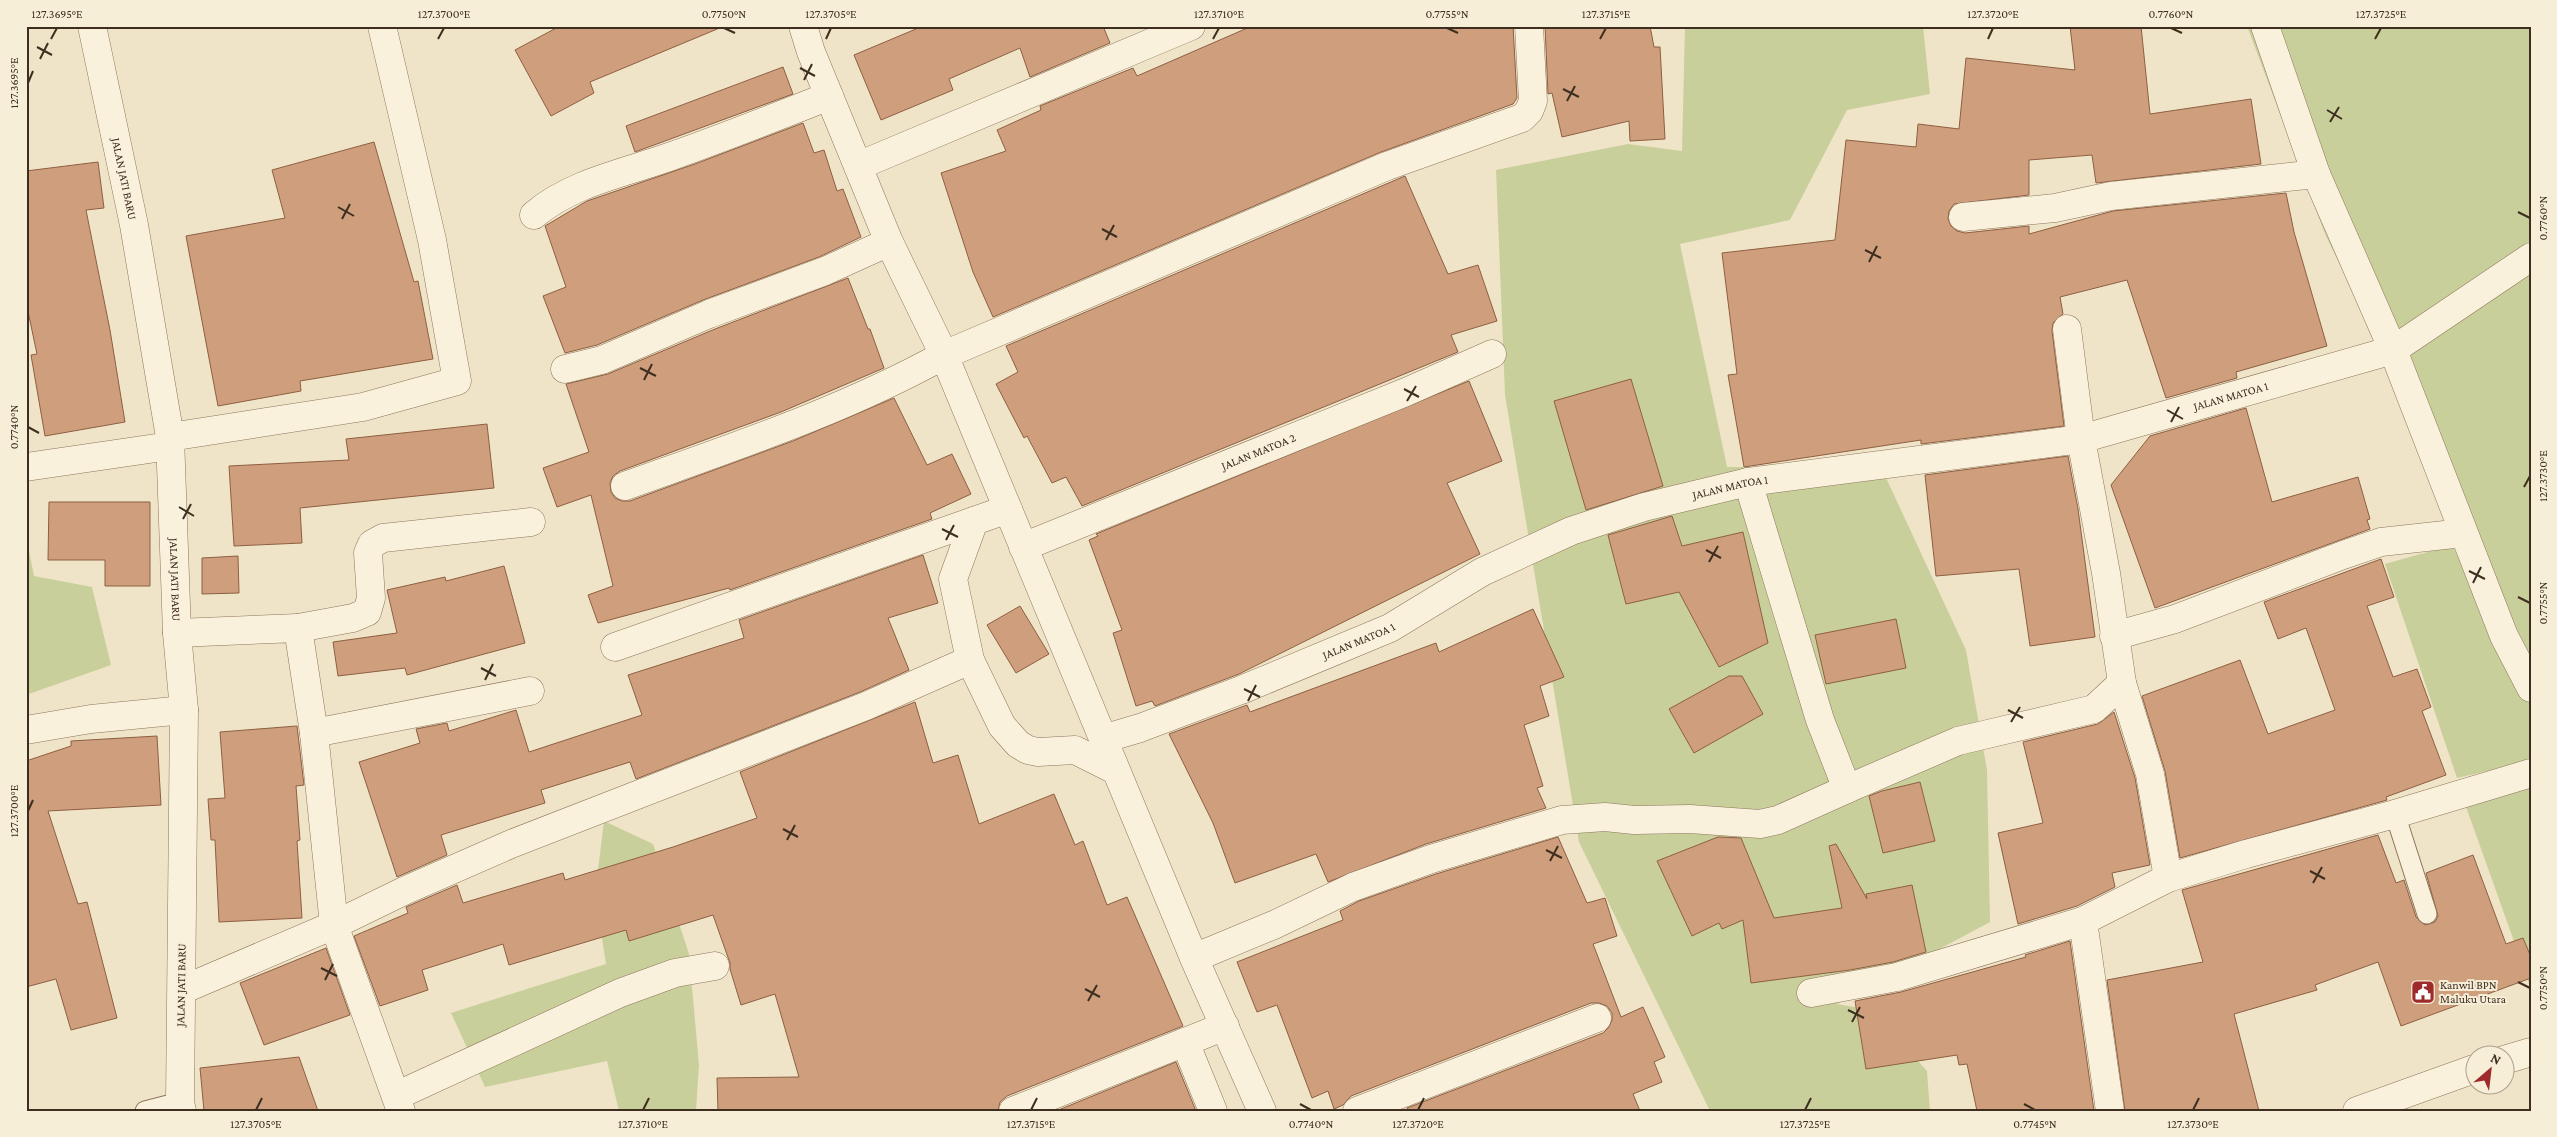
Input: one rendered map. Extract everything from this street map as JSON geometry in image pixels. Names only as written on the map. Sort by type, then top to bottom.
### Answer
[{"type":"street","name":"JALAN JATI BARU","points":[[92,26],[134,225],[170,441],[177,633],[184,710],[181,1106]]},
{"type":"street","points":[[26,467],[363,406],[457,381],[432,240],[382,26]]},
{"type":"street","points":[[803,26],[829,96],[889,242],[944,355],[1194,958],[1262,1111]]},
{"type":"street","points":[[858,166],[1191,26]]},
{"type":"street","points":[[626,486],[787,428],[875,391],[944,355],[1387,166],[1522,118],[1529,111],[1533,101],[1529,26]]},
{"type":"street","points":[[2265,26],[2316,174],[2393,350],[2504,636],[2531,688]]},
{"type":"street","points":[[534,215],[549,202],[588,184],[734,134],[829,96]]},
{"type":"street","points":[[1963,217],[2055,208],[2112,196],[2316,174]]},
{"type":"street","points":[[564,369],[602,360],[709,314],[817,275],[889,242]]},
{"type":"street","name":"JALAN MATOA 1","points":[[1103,739],[1140,728],[1232,693],[1390,628],[1482,572],[1571,531],[1644,507],[1748,482],[2081,439],[2393,350],[2531,257]]},
{"type":"street","points":[[2067,329],[2081,439],[2106,573],[2122,683],[2150,774],[2168,878]]},
{"type":"street","name":"JALAN MATOA 2","points":[[1023,547],[1406,392],[1492,354]]},
{"type":"street","points":[[1748,482],[1820,720],[1847,788]]},
{"type":"street","points":[[614,647],[1008,509]]},
{"type":"street","points":[[177,633],[298,628],[353,618],[367,612],[371,598],[368,553],[372,544],[383,538],[531,522]]},
{"type":"street","points":[[974,522],[953,579],[970,660],[1002,726],[1018,744],[1038,752],[1076,750],[1115,770]]},
{"type":"street","points":[[2114,636],[2175,619],[2343,554],[2381,542],[2463,534]]},
{"type":"street","points":[[298,628],[314,733],[334,925],[399,1104],[620,993],[675,973],[715,966]]},
{"type":"street","points":[[182,990],[334,925],[406,890],[510,844],[866,706],[970,660]]},
{"type":"street","points":[[1194,958],[1276,924],[1352,888],[1430,859],[1562,820],[1605,817],[1634,820],[1690,819],[1760,824],[1778,820],[1847,788],[1958,741],[2094,709],[2122,683]]},
{"type":"street","points":[[314,733],[530,691]]},
{"type":"street","points":[[26,730],[91,719],[184,710]]},
{"type":"street","points":[[1811,993],[1898,977],[2083,921],[2168,878],[2246,854],[2395,814],[2531,773]]},
{"type":"street","points":[[2083,921],[2110,1111]]},
{"type":"street","points":[[1357,1111],[1597,1018]]},
{"type":"street","points":[[1013,1111],[1225,1026]]},
{"type":"street","points":[[1185,1042],[1213,1111]]},
{"type":"street","points":[[2514,1057],[2531,1052]]},
{"type":"street","points":[[2357,1111],[2464,1073]]},
{"type":"lane","points":[[2395,814],[2427,914]]},
{"type":"lane","points":[[145,1111],[181,1106]]},
{"type":"green space","points":[[1685,26],[1923,26],[1930,94],[1847,110],[1790,220],[1680,244],[1727,467],[1881,467],[1966,650],[1987,770],[1990,922],[1837,1004],[1872,1010],[1927,1071],[1930,1111],[1710,1111],[1579,842],[1505,395],[1496,170],[1628,144],[1682,151]]},
{"type":"green space","points":[[2247,26],[2531,26],[2531,658],[2325,234]]},
{"type":"green space","points":[[26,535],[34,576],[92,587],[111,665],[26,695]]},
{"type":"green space","points":[[2452,545],[2531,704],[2531,761],[2457,778],[2385,564]]},
{"type":"green space","points":[[2531,787],[2531,989],[2465,804]]},
{"type":"green space","points":[[604,821],[653,844],[689,954],[699,1065],[696,1111],[619,1111],[607,1061],[485,1087],[451,1013],[606,964],[595,894]]},
{"type":"building","points":[[560,26],[722,27],[590,82],[594,93],[551,116],[515,50]]},
{"type":"building","points":[[923,26],[1103,26],[1110,43],[1030,77],[1020,48],[949,79],[953,90],[881,120],[854,55]]},
{"type":"building","points":[[1252,26],[1513,26],[1517,98],[1513,104],[1381,152],[993,317],[973,272],[941,173],[1006,151],[997,130],[1041,110],[1040,106],[1133,68],[1137,76]]},
{"type":"building","points":[[1545,26],[1650,26],[1654,47],[1660,47],[1665,139],[1630,141],[1629,121],[1562,137],[1552,93],[1548,94]]},
{"type":"building","points":[[2070,26],[2141,26],[2150,114],[2251,99],[2261,164],[2096,183],[2092,155],[2029,160],[2029,195],[1954,204],[1949,211],[1948,219],[1951,226],[1957,231],[1965,233],[2029,226],[2029,234],[2113,211],[2286,193],[2294,232],[2327,346],[2236,372],[2237,378],[2166,398],[2127,280],[2060,297],[2063,314],[2053,323],[2052,331],[2064,426],[1921,444],[1921,440],[1744,467],[1728,375],[1737,374],[1722,253],[1835,240],[1846,140],[1916,147],[1918,124],[1959,129],[1966,58],[2075,70]]},
{"type":"building","points":[[783,67],[793,94],[635,152],[626,126]]},
{"type":"building","points":[[803,123],[814,153],[824,150],[837,191],[843,189],[861,237],[819,257],[703,300],[597,345],[565,353],[543,296],[566,287],[545,226],[587,201],[695,164]]},
{"type":"building","points":[[374,142],[414,282],[418,281],[433,359],[300,381],[301,391],[218,406],[186,236],[285,218],[272,170]]},
{"type":"building","points":[[98,162],[104,208],[86,210],[110,330],[125,422],[45,436],[31,355],[37,354],[26,302],[26,171]]},
{"type":"building","points":[[1405,176],[1448,274],[1478,265],[1497,321],[1451,335],[1458,352],[1082,506],[1066,477],[1052,483],[1027,436],[1024,438],[996,384],[1018,372],[1006,346]]},
{"type":"building","points":[[848,278],[884,368],[781,412],[620,471],[613,476],[610,483],[611,492],[615,498],[622,501],[630,501],[793,441],[894,398],[927,465],[952,454],[971,494],[930,513],[932,519],[730,590],[729,588],[598,623],[588,595],[613,586],[591,495],[557,507],[543,468],[589,452],[566,384],[608,374],[715,329]]},
{"type":"building","points":[[1631,379],[1663,486],[1586,510],[1554,401]]},
{"type":"building","points":[[1469,381],[1502,461],[1447,483],[1480,554],[1239,674],[1155,706],[1152,701],[1136,706],[1113,633],[1122,630],[1089,540],[1098,536],[1096,534]]},
{"type":"building","points":[[2246,408],[2272,502],[2358,477],[2370,519],[2367,520],[2370,529],[2155,608],[2111,485],[2150,436]]},
{"type":"building","points":[[487,424],[494,488],[300,508],[302,543],[234,546],[229,466],[349,460],[346,439]]},
{"type":"building","points":[[2068,456],[2078,509],[2095,637],[2030,646],[2019,569],[1936,576],[1925,475]]},
{"type":"building","points":[[49,502],[150,502],[150,586],[105,586],[105,560],[48,560]]},
{"type":"building","points":[[1672,516],[1682,546],[1743,532],[1768,643],[1719,667],[1679,592],[1626,604],[1608,535]]},
{"type":"building","points":[[923,555],[938,603],[888,618],[909,670],[860,692],[636,779],[630,762],[541,790],[545,803],[441,835],[447,855],[397,877],[359,762],[420,743],[416,729],[447,723],[449,731],[516,710],[529,752],[642,715],[628,675],[744,638],[739,620]]},
{"type":"building","points":[[238,556],[239,593],[202,594],[202,558]]},
{"type":"building","points":[[2381,559],[2394,597],[2367,606],[2393,677],[2417,669],[2431,707],[2422,711],[2446,775],[2386,797],[2387,800],[2180,858],[2165,771],[2142,696],[2240,660],[2268,734],[2335,710],[2306,628],[2278,639],[2264,602]]},
{"type":"building","points":[[504,566],[525,643],[407,675],[405,668],[338,676],[333,642],[397,633],[387,590],[445,577],[446,581]]},
{"type":"building","points":[[1020,606],[1049,654],[1016,673],[987,625]]},
{"type":"building","points":[[1533,609],[1564,677],[1540,686],[1549,716],[1524,725],[1543,786],[1537,788],[1546,808],[1426,844],[1328,882],[1316,854],[1235,883],[1213,823],[1169,734],[1247,705],[1250,712],[1436,643],[1439,652]]},
{"type":"building","points":[[1896,619],[1906,668],[1826,684],[1815,635]]},
{"type":"building","points":[[1729,676],[1742,676],[1763,714],[1694,753],[1669,709]]},
{"type":"building","points":[[915,702],[933,763],[958,755],[979,824],[1054,794],[1075,845],[1083,841],[1107,905],[1127,897],[1183,1026],[1007,1096],[1000,1102],[998,1111],[718,1111],[717,1078],[799,1077],[775,994],[741,1005],[730,969],[730,963],[713,915],[629,941],[626,930],[509,965],[503,944],[422,970],[428,990],[380,1006],[354,936],[408,913],[406,907],[457,885],[463,903],[563,873],[565,880],[673,847],[757,818],[740,772]]},
{"type":"building","points":[[2114,712],[2135,778],[2150,865],[2112,873],[2115,887],[2077,906],[2018,924],[1998,833],[2043,823],[2023,742],[2098,724]]},
{"type":"building","points":[[297,726],[304,785],[296,786],[300,840],[297,841],[302,918],[219,922],[215,840],[211,840],[208,799],[225,798],[220,732]]},
{"type":"building","points":[[157,736],[161,805],[48,811],[78,904],[87,902],[117,1018],[71,1030],[56,979],[26,987],[26,761],[71,746],[71,741]]},
{"type":"building","points":[[1920,782],[1935,841],[1883,853],[1869,796]]},
{"type":"building","points":[[2378,835],[2396,883],[2404,880],[2416,917],[2425,925],[2435,922],[2438,916],[2426,873],[2473,855],[2506,944],[2523,938],[2531,957],[2531,978],[2401,1026],[2378,962],[2315,985],[2317,990],[2234,1014],[2259,1111],[2125,1111],[2107,980],[2203,962],[2182,890]]},
{"type":"building","points":[[1558,837],[1587,903],[1605,898],[1617,936],[1593,944],[1621,1017],[1643,1007],[1665,1057],[1654,1062],[1662,1082],[1633,1094],[1640,1111],[1408,1111],[1407,1108],[1603,1033],[1609,1027],[1612,1013],[1607,1006],[1599,1003],[1591,1003],[1351,1096],[1343,1105],[1334,1109],[1328,1091],[1312,1098],[1277,1005],[1257,1012],[1237,962],[1343,920],[1340,911],[1359,901],[1436,874]]},
{"type":"building","points":[[1718,837],[1741,838],[1774,918],[1842,908],[1829,846],[1836,844],[1867,899],[1866,894],[1912,885],[1926,952],[1893,962],[1850,970],[1751,983],[1743,920],[1722,929],[1719,923],[1692,936],[1657,861]]},
{"type":"building","points":[[2070,941],[2094,1111],[1977,1111],[1967,1064],[1959,1065],[1957,1055],[1866,1069],[1855,1001],[1901,992],[2026,957],[2025,955]]},
{"type":"building","points":[[326,948],[350,1015],[264,1045],[240,983]]},
{"type":"building","points":[[299,1057],[318,1111],[204,1111],[200,1068]]},
{"type":"building","points":[[1176,1062],[1196,1111],[1056,1111]]},
{"type":"place","name":"Kanwil BPN Maluku Utara","points":[[2423,992]]}]
